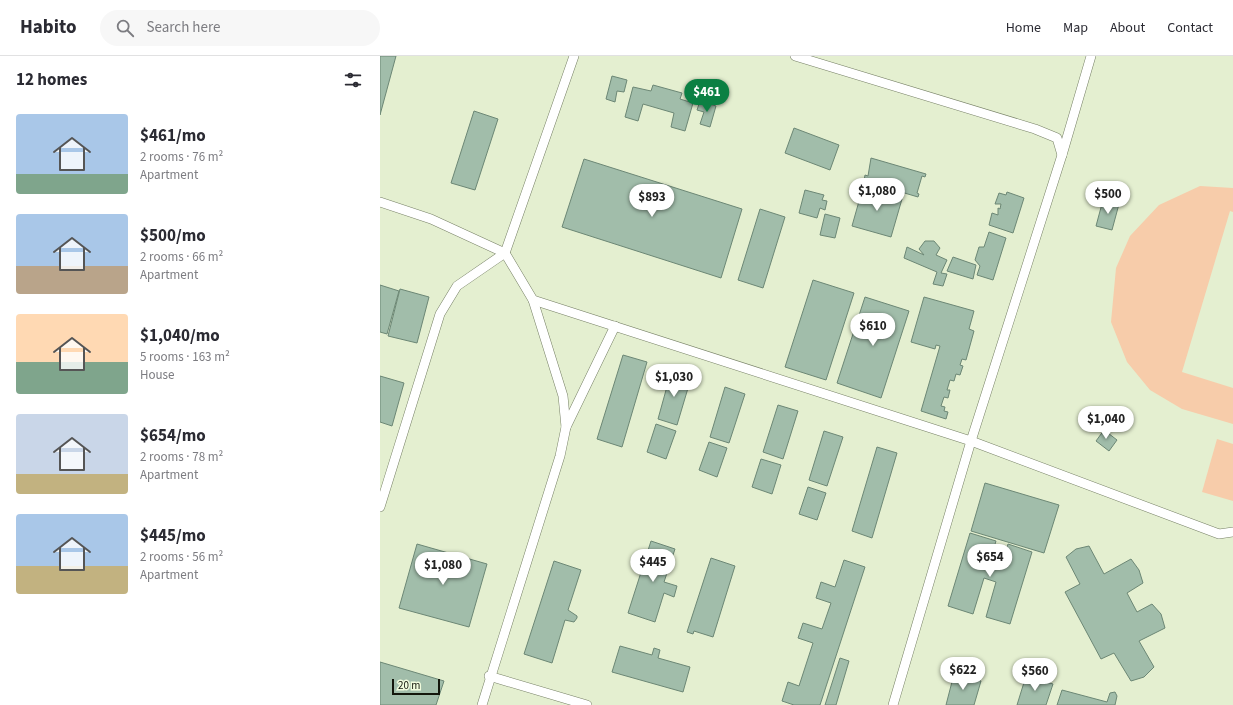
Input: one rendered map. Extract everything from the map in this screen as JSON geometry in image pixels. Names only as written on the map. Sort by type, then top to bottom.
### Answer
[{"type":"lane","points":[[380,507],[440,314],[457,286],[505,253],[574,56]]},
{"type":"lane","points":[[795,56],[1035,129],[1056,138],[1062,155]]},
{"type":"lane","points":[[893,705],[971,441],[1062,155],[1091,56]]},
{"type":"lane","points":[[380,202],[431,219],[505,253],[533,300],[562,396],[566,427]]},
{"type":"lane","points":[[533,300],[971,441],[1219,534],[1233,532]]},
{"type":"lane","points":[[482,705],[560,456],[566,427],[615,326]]},
{"type":"lane","points":[[490,676],[587,705]]},
{"type":"shaded area","points":[[1200,186],[1233,188],[1233,212],[1230,211],[1182,372],[1233,388],[1233,424],[1182,409],[1150,390],[1127,362],[1111,322],[1116,268],[1130,236],[1159,205]]},
{"type":"shaded area","points":[[1217,439],[1233,444],[1233,501],[1202,492]]},
{"type":"building","points":[[380,56],[396,56],[380,115]]},
{"type":"building","points":[[612,76],[627,80],[624,92],[617,91],[615,102],[606,99]]},
{"type":"building","points":[[653,85],[682,93],[680,99],[693,103],[685,131],[671,127],[674,113],[643,104],[638,121],[625,117],[633,87],[651,91]]},
{"type":"building","points":[[700,101],[716,106],[710,127],[700,124],[704,112],[697,110]]},
{"type":"building","points":[[474,111],[498,119],[475,190],[451,183]]},
{"type":"building","points":[[794,128],[839,145],[830,170],[785,153]]},
{"type":"building","points":[[871,158],[926,174],[925,177],[922,176],[917,193],[919,194],[918,197],[864,181],[865,175],[868,176]]},
{"type":"building","points":[[584,159],[742,209],[721,278],[562,227]]},
{"type":"building","points":[[863,187],[902,199],[891,237],[852,226]]},
{"type":"building","points":[[805,190],[824,195],[822,200],[827,201],[825,210],[820,208],[817,218],[799,213]]},
{"type":"building","points":[[1007,192],[1024,198],[1013,233],[989,225],[992,213],[998,215],[998,208],[1000,209],[1001,204],[995,204],[999,193],[1006,195]]},
{"type":"building","points":[[1103,200],[1119,204],[1112,230],[1096,226]]},
{"type":"building","points":[[760,209],[785,217],[763,288],[738,280]]},
{"type":"building","points":[[825,214],[840,218],[835,238],[820,235]]},
{"type":"building","points":[[989,232],[1006,238],[993,280],[977,275],[980,266],[975,260],[979,247],[984,247]]},
{"type":"building","points":[[925,241],[934,241],[940,248],[936,255],[947,260],[941,273],[947,274],[943,286],[933,284],[937,272],[904,258],[907,247],[924,255],[919,249]]},
{"type":"building","points":[[953,257],[976,265],[973,279],[947,271]]},
{"type":"building","points":[[813,280],[854,293],[826,380],[785,367]]},
{"type":"building","points":[[380,285],[399,291],[387,334],[380,332]]},
{"type":"building","points":[[400,289],[429,297],[417,343],[388,336]]},
{"type":"building","points":[[865,297],[909,311],[881,398],[837,383]]},
{"type":"building","points":[[924,297],[974,311],[969,329],[974,331],[966,360],[962,359],[960,365],[963,366],[960,375],[956,374],[954,381],[950,380],[947,390],[950,390],[948,398],[944,397],[941,406],[945,407],[944,411],[948,412],[946,419],[921,411],[940,346],[936,345],[935,349],[911,342]]},
{"type":"building","points":[[623,355],[647,362],[622,447],[597,439]]},
{"type":"building","points":[[671,372],[691,378],[677,425],[658,419]]},
{"type":"building","points":[[380,376],[404,383],[392,426],[380,422]]},
{"type":"building","points":[[725,387],[745,394],[729,443],[710,437]]},
{"type":"building","points":[[778,405],[798,411],[783,459],[763,452]]},
{"type":"building","points":[[656,424],[676,431],[666,459],[647,452]]},
{"type":"building","points":[[1104,430],[1117,440],[1109,451],[1096,441]]},
{"type":"building","points":[[824,431],[843,437],[827,486],[809,480]]},
{"type":"building","points":[[709,442],[727,448],[717,477],[699,470]]},
{"type":"building","points":[[877,447],[897,453],[872,538],[852,531]]},
{"type":"building","points":[[761,459],[781,465],[772,494],[752,487]]},
{"type":"building","points":[[985,483],[1059,505],[1044,553],[971,531]]},
{"type":"building","points":[[808,487],[826,493],[817,520],[799,514]]},
{"type":"building","points":[[970,533],[996,541],[989,564],[1001,568],[1008,544],[1032,552],[1010,624],[986,617],[996,582],[984,578],[973,614],[948,606]]},
{"type":"building","points":[[651,541],[675,549],[664,582],[677,586],[674,597],[664,593],[655,622],[628,613]]},
{"type":"building","points":[[417,544],[487,564],[469,627],[399,608]]},
{"type":"building","points":[[1089,546],[1104,574],[1131,559],[1139,570],[1143,583],[1127,593],[1137,612],[1152,604],[1161,614],[1165,628],[1139,641],[1154,667],[1144,677],[1131,681],[1114,653],[1101,659],[1065,592],[1080,584],[1066,557],[1076,549]]},
{"type":"building","points":[[711,558],[735,566],[713,637],[694,631],[693,634],[687,632]]},
{"type":"building","points":[[844,560],[865,567],[820,705],[794,705],[782,701],[788,682],[799,686],[813,643],[798,638],[803,623],[822,629],[831,603],[816,598],[821,582],[835,587]]},
{"type":"building","points":[[554,561],[581,570],[568,610],[577,616],[577,618],[574,622],[565,620],[552,663],[524,654]]},
{"type":"building","points":[[620,646],[652,655],[654,648],[660,650],[658,658],[690,667],[683,692],[612,672]]},
{"type":"building","points":[[840,658],[849,661],[836,705],[825,705]]},
{"type":"building","points":[[380,662],[444,681],[436,705],[380,705]]},
{"type":"building","points":[[954,674],[981,681],[974,705],[946,705]]},
{"type":"building","points":[[1026,676],[1053,684],[1046,705],[1017,705]]},
{"type":"building","points":[[1062,690],[1107,702],[1110,693],[1115,692],[1117,696],[1115,705],[1057,705]]}]
